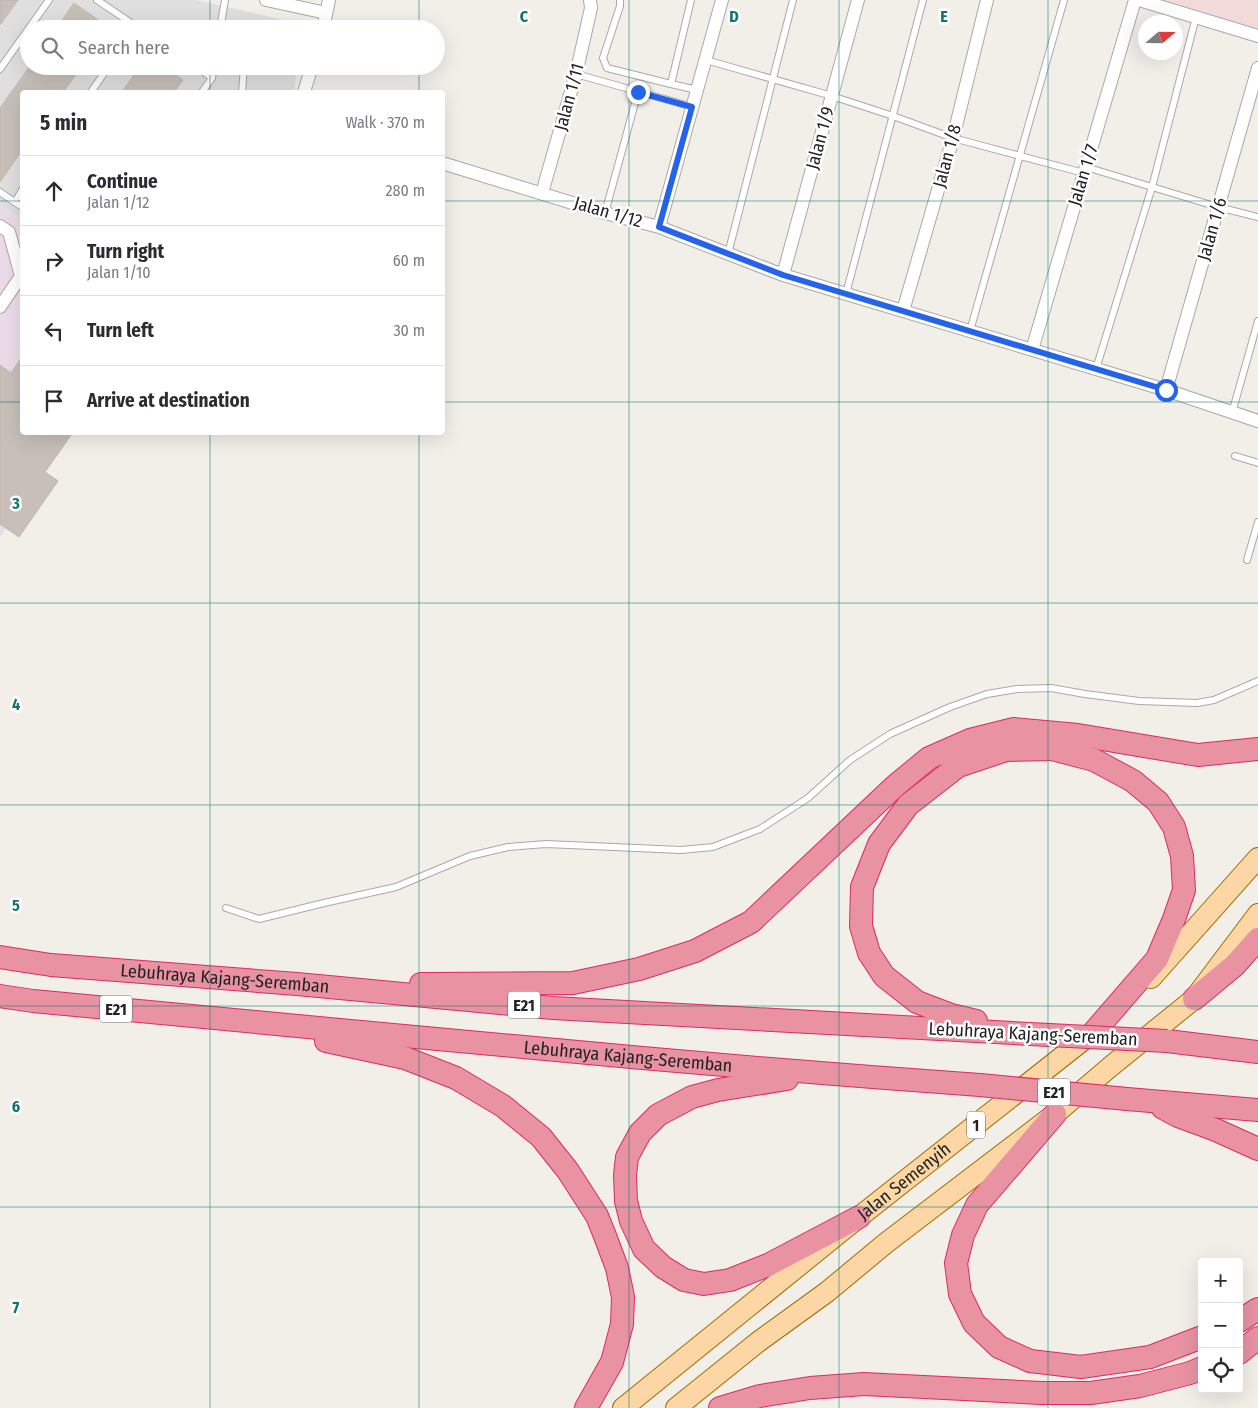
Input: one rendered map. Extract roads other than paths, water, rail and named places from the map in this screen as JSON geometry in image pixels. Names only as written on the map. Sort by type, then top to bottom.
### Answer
[{"type":"highway","points":[[297,984],[573,983],[639,969],[695,951],[751,922],[895,786],[929,758],[970,740],[987,735],[1014,729],[1059,733],[1198,755],[1258,749]]},
{"type":"highway","points":[[1020,1033],[951,1015],[917,1002],[884,976],[870,953],[861,926],[862,887],[879,844],[908,804],[958,766],[1006,750],[1052,749],[1094,760],[1133,781],[1158,802],[1164,810],[1174,827],[1182,856],[1184,890],[1157,959],[1093,1033]]},
{"type":"highway","points":[[1194,999],[1235,964],[1258,940]]},
{"type":"highway","name":"Lebuhraya Kajang-Seremban","points":[[0,957],[51,965],[297,984],[553,1008],[1167,1041],[1258,1052]]},
{"type":"highway","name":"Lebuhraya Kajang-Seremban","points":[[0,996],[233,1021],[1258,1110]]},
{"type":"highway","points":[[233,1021],[405,1058],[456,1078],[503,1106],[542,1137],[568,1171],[597,1216],[616,1268],[623,1297],[622,1324],[612,1362],[586,1408]]},
{"type":"highway","points":[[815,1073],[718,1090],[692,1097],[658,1115],[640,1134],[627,1157],[625,1175],[626,1201],[631,1221],[644,1249],[663,1267],[684,1280],[704,1284],[730,1280],[768,1265],[859,1217]]},
{"type":"highway","points":[[1150,1101],[1178,1116],[1216,1130],[1258,1149]]},
{"type":"highway","points":[[1054,1114],[977,1205],[963,1235],[956,1263],[960,1294],[974,1324],[999,1347],[1030,1362],[1082,1368],[1150,1357],[1198,1339]]},
{"type":"highway","points":[[1243,1318],[1258,1308]]},
{"type":"highway","points":[[1243,1350],[1258,1338]]},
{"type":"highway","points":[[720,1408],[760,1396],[810,1388],[864,1384],[1041,1393],[1091,1393],[1140,1386],[1198,1370]]},
{"type":"main road","name":"Jalan Semenyih","points":[[623,1408],[859,1217],[1093,1033],[1160,970],[1258,858]]},
{"type":"main road","name":"1","points":[[676,1408],[758,1342],[827,1292],[894,1237],[1054,1114],[1110,1066],[1194,999],[1258,914]]},
{"type":"street","points":[[266,0],[292,3],[326,13]]},
{"type":"street","points":[[325,20],[329,0]]},
{"type":"street","name":"Jalan 1/11","points":[[542,193],[576,74],[591,8],[590,0]]},
{"type":"street","points":[[659,227],[722,0]]},
{"type":"street","name":"Jalan 1/9","points":[[783,275],[858,0]]},
{"type":"street","name":"Jalan 1/8","points":[[903,311],[953,138],[987,0]]},
{"type":"street","name":"Jalan 1/7","points":[[1032,350],[1135,0]]},
{"type":"street","points":[[1140,0],[1258,36]]},
{"type":"street","name":"Jalan 1/6","points":[[1166,390],[1258,68]]},
{"type":"street","points":[[305,90],[309,75]]},
{"type":"street","name":"Jalan 1/12","points":[[445,165],[659,227],[783,275],[1166,390],[1258,421]]},
{"type":"street","points":[[0,226],[10,232],[20,272]]},
{"type":"street","points":[[0,307],[20,277]]},
{"type":"lane","points":[[35,20],[49,0]]},
{"type":"lane","points":[[97,0],[126,20]]},
{"type":"lane","points":[[222,20],[225,0]]},
{"type":"lane","points":[[620,0],[620,6],[604,58],[607,68],[697,90]]},
{"type":"lane","points":[[671,84],[691,0]]},
{"type":"lane","points":[[728,254],[793,0]]},
{"type":"lane","points":[[846,294],[924,0]]},
{"type":"lane","points":[[970,331],[1064,0]]},
{"type":"lane","points":[[1096,369],[1152,187],[1196,17]]},
{"type":"lane","points":[[0,69],[20,41]]},
{"type":"lane","points":[[706,60],[832,96],[953,138],[1019,157],[1085,170],[1258,217]]},
{"type":"lane","points":[[576,74],[692,107]]},
{"type":"lane","points":[[92,90],[103,75]]},
{"type":"lane","points":[[208,75],[212,78]]},
{"type":"lane","points":[[203,90],[212,75]]},
{"type":"lane","points":[[242,90],[243,75]]},
{"type":"lane","points":[[605,212],[638,92]]},
{"type":"lane","points":[[0,192],[20,206]]},
{"type":"lane","points":[[14,202],[20,193]]},
{"type":"lane","points":[[1232,413],[1258,321]]},
{"type":"lane","points":[[1235,456],[1258,463]]},
{"type":"lane","points":[[1247,560],[1258,522]]},
{"type":"lane","points":[[226,908],[259,920],[396,886],[470,856],[508,847],[546,844],[681,850],[713,848],[768,824],[808,798],[850,760],[890,734],[950,707],[987,694],[1018,689],[1051,688],[1139,701],[1197,703],[1214,700],[1258,680]]}]
